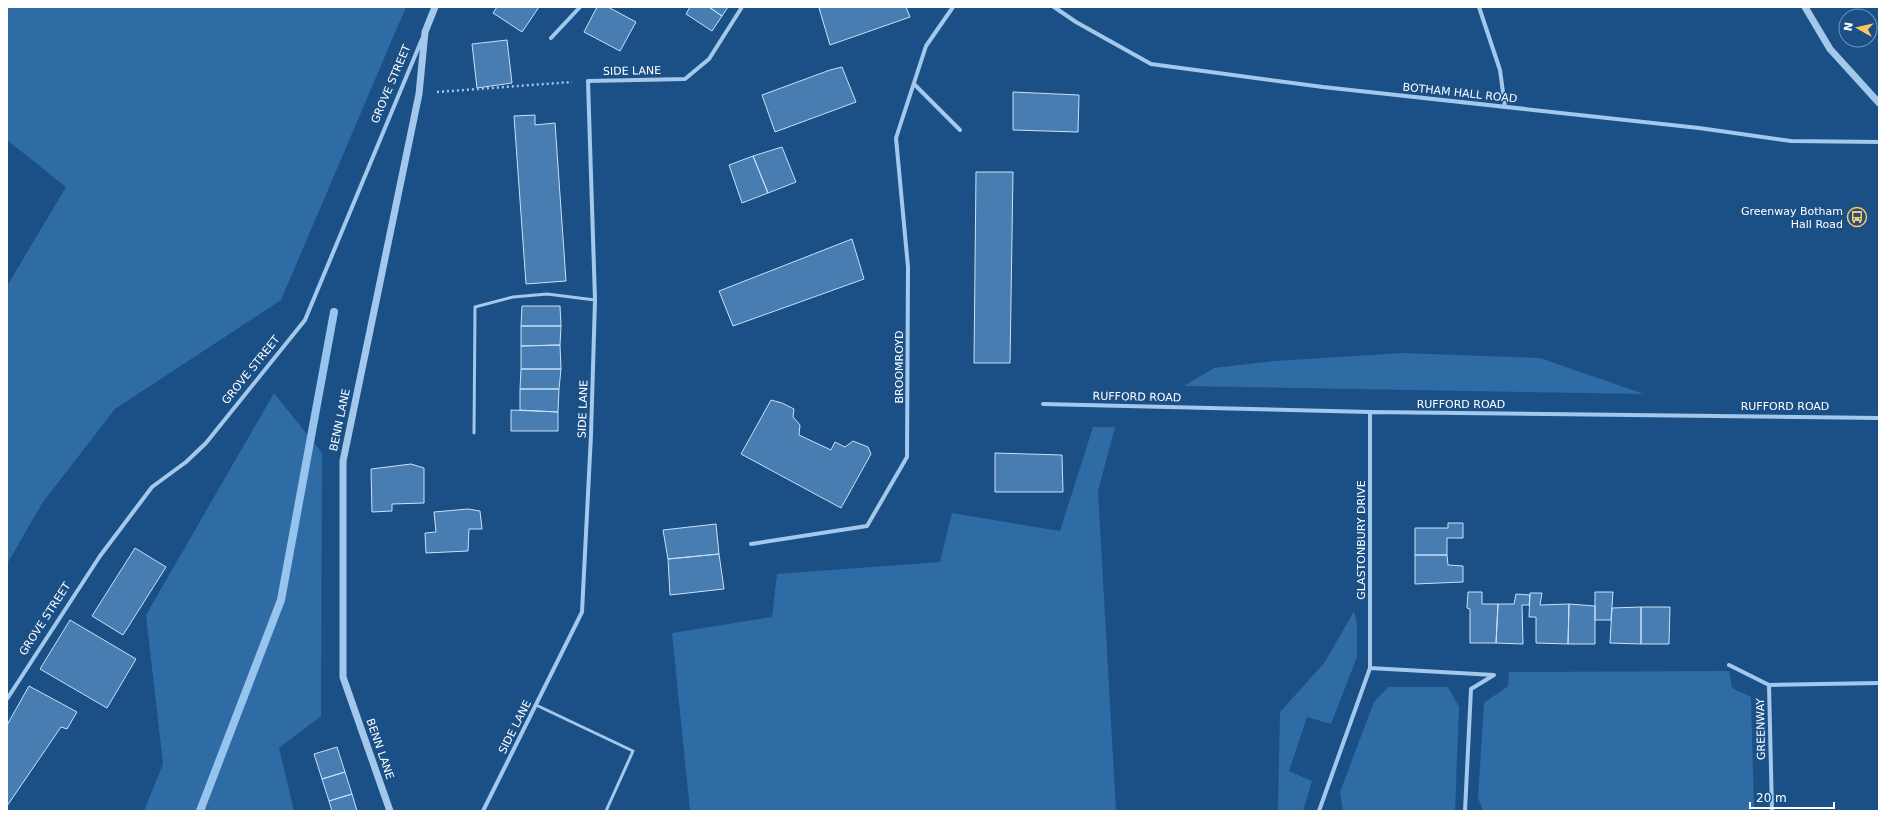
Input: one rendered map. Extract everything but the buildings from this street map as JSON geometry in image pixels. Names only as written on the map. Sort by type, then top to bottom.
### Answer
[{"type":"street","name":"GROVE STREET","points":[[7,699],[100,556],[152,488],[186,462],[206,443],[305,320],[435,7]]},
{"type":"street","points":[[551,38],[580,7]]},
{"type":"street","name":"SIDE LANE","points":[[483,811],[582,612],[591,443],[595,300],[588,81],[685,79],[709,59],[742,7]]},
{"type":"street","name":"BROOMROYD","points":[[751,544],[867,526],[907,457],[908,267],[896,138],[926,46],[953,7]]},
{"type":"street","name":"BOTHAM HALL ROAD","points":[[1054,7],[1076,22],[1152,64],[1323,87],[1699,128],[1791,141],[1879,142]]},
{"type":"street","points":[[1479,7],[1500,70],[1505,107]]},
{"type":"street","points":[[1805,7],[1830,49],[1879,103]]},
{"type":"street","name":"BENN LANE","points":[[390,811],[343,677],[343,461],[419,94],[425,32]]},
{"type":"street","points":[[914,84],[960,130]]},
{"type":"street","name":"RUFFORD ROAD","points":[[1043,404],[1370,412],[1879,418]]},
{"type":"street","name":"GLASTONBURY DRIVE","points":[[1319,811],[1370,668],[1370,412]]},
{"type":"street","points":[[1729,665],[1769,685]]},
{"type":"street","points":[[1370,668],[1494,675],[1471,689],[1465,811]]},
{"type":"street","name":"GREENWAY","points":[[1772,811],[1769,685],[1879,683]]},
{"type":"lane","points":[[474,433],[476,307],[513,298],[547,294],[595,300]]},
{"type":"lane","points":[[536,705],[633,751],[606,811]]},
{"type":"path","points":[[419,94],[588,81]]},
{"type":"shaded area","points":[[7,7],[406,7],[281,300],[115,409],[43,502],[7,564],[7,286],[66,187],[7,140]]},
{"type":"shaded area","points":[[1402,353],[1540,358],[1644,394],[1184,386],[1214,368],[1274,361]]},
{"type":"shaded area","points":[[274,393],[322,453],[321,716],[279,748],[294,811],[144,811],[163,764],[146,615]]},
{"type":"shaded area","points":[[1093,427],[1115,427],[1098,491],[1116,811],[690,811],[672,633],[772,617],[777,574],[940,562],[952,513],[1060,531]]},
{"type":"shaded area","points":[[1354,611],[1357,625],[1357,657],[1331,724],[1307,717],[1289,771],[1312,781],[1303,811],[1278,811],[1280,712],[1325,662]]},
{"type":"shaded area","points":[[1729,671],[1732,688],[1751,697],[1754,808],[1750,811],[1483,811],[1478,798],[1484,703],[1508,686],[1509,672]]},
{"type":"shaded area","points":[[1388,687],[1448,687],[1459,707],[1455,811],[1343,811],[1340,792],[1374,702]]},
{"type":"waterway","points":[[200,811],[281,600],[334,312]]},
{"type":"place","name":"Greenway Botham Hall Road","points":[[1857,217]]}]
